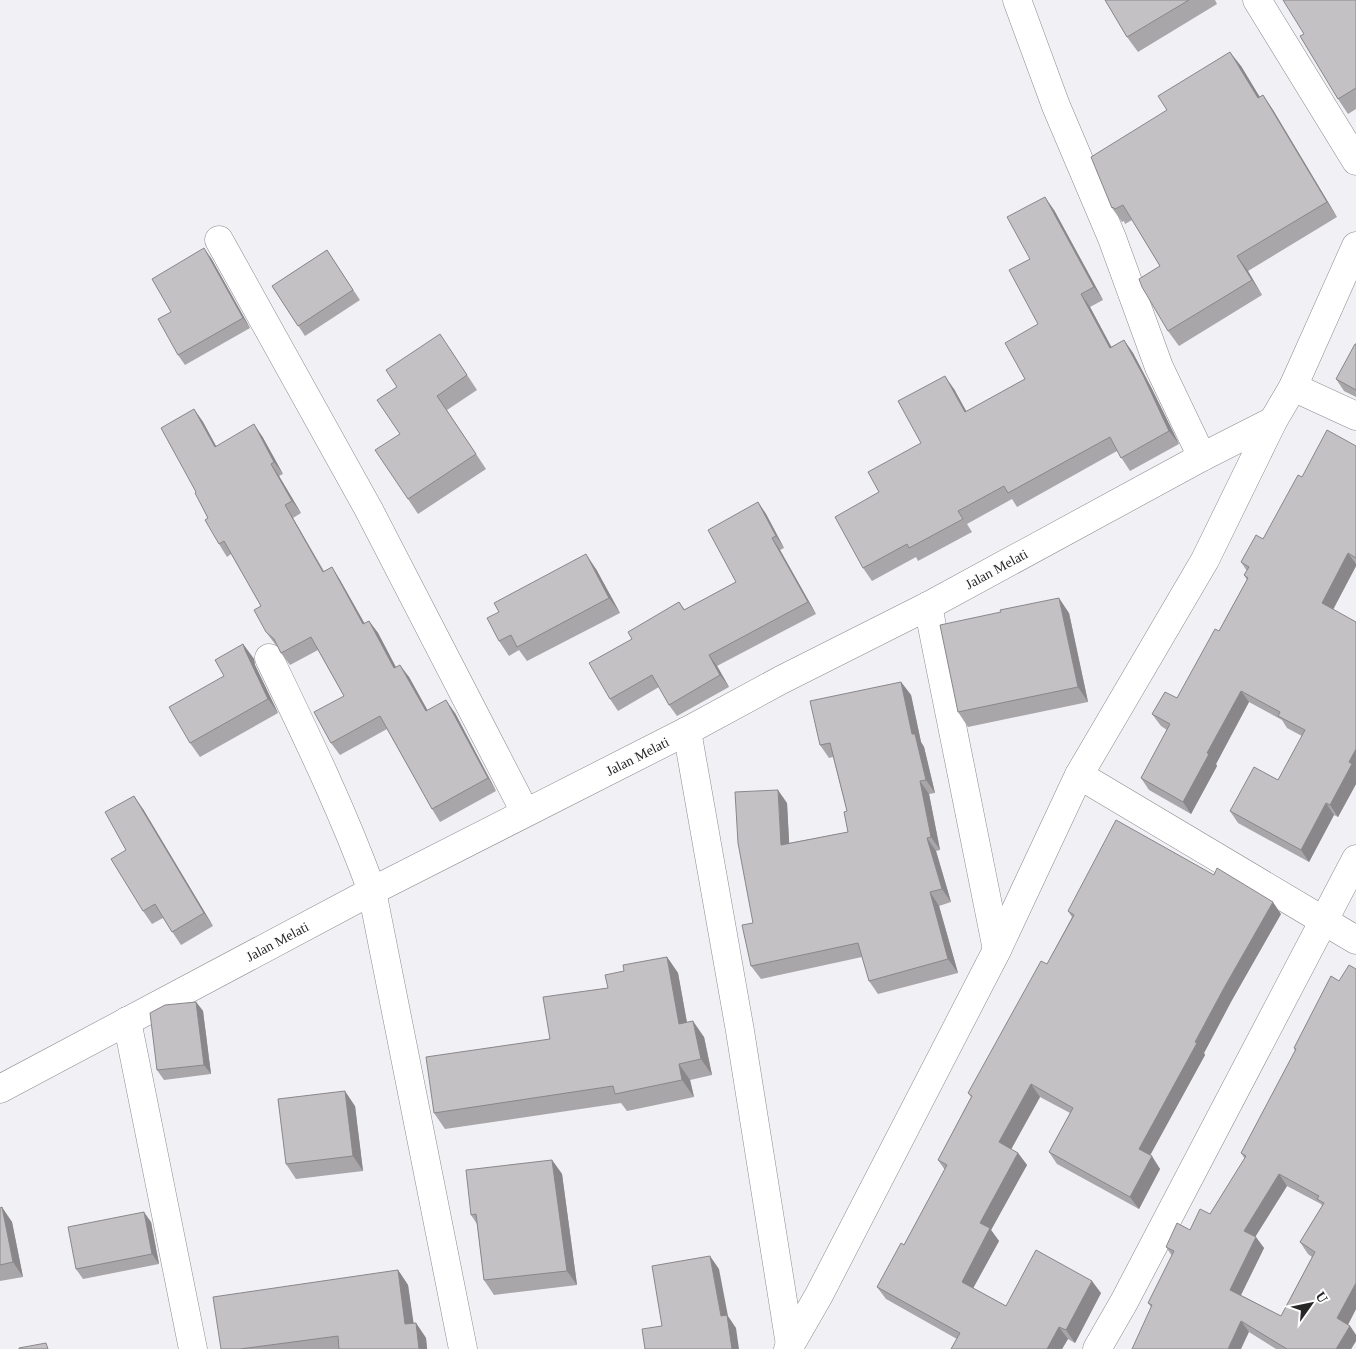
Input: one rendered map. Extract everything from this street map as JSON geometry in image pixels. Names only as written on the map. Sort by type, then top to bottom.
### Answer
[{"type":"street","points":[[1017,0],[1056,106],[1112,238],[1159,367],[1202,457]]},
{"type":"street","points":[[1257,0],[1356,161]]},
{"type":"street","points":[[219,240],[370,510],[526,812]]},
{"type":"street","points":[[789,1347],[819,1295],[997,950],[1079,775],[1206,560],[1273,421],[1293,387],[1356,246]]},
{"type":"street","points":[[1293,387],[1356,416]]},
{"type":"street","name":"Jalan Melati","points":[[0,1089],[372,891],[928,606],[1202,457],[1273,421]]},
{"type":"street","points":[[928,606],[997,950]]},
{"type":"street","points":[[269,658],[352,835],[372,891],[463,1349]]},
{"type":"street","points":[[687,731],[740,1031],[789,1347]]},
{"type":"street","points":[[1079,775],[1356,940]]},
{"type":"street","points":[[1097,1349],[1133,1285],[1356,859]]},
{"type":"street","points":[[127,1021],[193,1349]]},
{"type":"building","points":[[1105,0],[1189,0],[1127,37]]},
{"type":"building","points":[[1283,0],[1356,0],[1356,88],[1338,99],[1300,36],[1304,34]]},
{"type":"building","points":[[1230,52],[1258,98],[1263,95],[1327,202],[1237,256],[1252,280],[1168,331],[1139,279],[1160,266],[1123,205],[1115,209],[1112,208],[1091,157],[1167,110],[1158,96]]},
{"type":"building","points":[[1045,197],[1094,287],[1081,294],[1110,348],[1124,340],[1143,375],[1169,431],[1121,458],[1110,437],[1008,493],[1004,486],[958,511],[963,519],[909,548],[907,544],[863,568],[835,517],[879,492],[868,472],[921,443],[898,401],[945,376],[965,412],[1025,379],[1005,343],[1038,324],[1009,270],[1030,259],[1007,217]]},
{"type":"building","points":[[204,248],[243,318],[178,355],[158,319],[171,312],[152,279]]},
{"type":"building","points":[[327,250],[353,290],[298,326],[272,286]]},
{"type":"building","points":[[440,334],[467,375],[437,396],[476,454],[408,499],[375,450],[400,434],[377,400],[397,387],[386,370]]},
{"type":"building","points":[[1356,344],[1356,390],[1336,379]]},
{"type":"building","points":[[194,409],[215,447],[254,424],[274,462],[271,464],[292,501],[285,505],[323,572],[332,567],[363,624],[369,621],[394,668],[400,665],[426,711],[446,700],[488,778],[432,809],[380,716],[331,743],[314,712],[344,696],[311,637],[281,653],[274,639],[266,632],[254,610],[261,606],[224,541],[219,544],[205,520],[208,518],[196,492],[161,428]]},
{"type":"building","points":[[1327,430],[1356,446],[1356,558],[1348,553],[1322,603],[1356,622],[1356,749],[1349,762],[1352,764],[1330,805],[1326,803],[1301,850],[1230,811],[1254,767],[1278,780],[1305,730],[1278,716],[1280,712],[1241,691],[1183,802],[1141,778],[1170,724],[1152,714],[1165,692],[1177,698],[1215,629],[1219,631],[1248,578],[1244,575],[1249,567],[1241,562],[1256,535],[1263,539],[1298,475],[1302,477]]},
{"type":"building","points":[[758,502],[776,536],[772,538],[808,602],[709,655],[720,675],[669,705],[652,675],[610,699],[589,663],[632,639],[628,632],[679,602],[684,610],[736,582],[708,530]]},
{"type":"building","points":[[586,554],[609,598],[517,647],[511,635],[499,641],[487,618],[499,612],[494,603]]},
{"type":"building","points":[[1059,598],[1078,687],[958,712],[940,625]]},
{"type":"building","points":[[243,644],[268,699],[190,743],[169,707],[224,676],[215,660]]},
{"type":"building","points":[[901,682],[912,734],[915,734],[926,780],[920,781],[931,837],[927,838],[942,889],[930,892],[948,959],[869,981],[858,943],[751,966],[742,925],[753,923],[738,843],[735,792],[778,790],[781,845],[848,832],[844,812],[847,811],[830,743],[820,745],[810,701]]},
{"type":"building","points":[[134,796],[204,913],[172,932],[155,904],[143,911],[111,859],[126,850],[105,812]]},
{"type":"building","points":[[1116,820],[1214,875],[1217,868],[1273,902],[1224,988],[1195,1042],[1197,1043],[1139,1149],[1152,1156],[1130,1197],[1049,1152],[1073,1108],[1031,1084],[999,1142],[1018,1153],[980,1223],[990,1228],[962,1282],[1006,1306],[1036,1250],[1092,1281],[1066,1330],[1059,1327],[1047,1349],[951,1349],[960,1333],[877,1287],[901,1243],[904,1245],[947,1165],[938,1160],[972,1096],[968,1093],[1041,961],[1047,964],[1074,915],[1068,911]]},
{"type":"building","points":[[667,957],[679,1024],[693,1021],[701,1059],[679,1064],[682,1080],[615,1094],[613,1086],[434,1113],[426,1057],[550,1039],[543,997],[608,988],[605,975],[624,971],[623,965]]},
{"type":"building","points":[[1349,965],[1356,969],[1356,1283],[1337,1318],[1350,1326],[1336,1349],[1287,1349],[1241,1321],[1228,1349],[1132,1349],[1152,1305],[1148,1303],[1174,1251],[1166,1247],[1177,1223],[1190,1230],[1200,1209],[1210,1214],[1246,1156],[1241,1153],[1296,1049],[1294,1048],[1331,976],[1339,981]],"holes":[[[1279,1174],[1319,1196],[1317,1199],[1324,1203],[1300,1242],[1315,1252],[1281,1316],[1230,1290],[1256,1237],[1244,1231]]]},
{"type":"building","points":[[196,1002],[204,1065],[157,1070],[150,1013],[165,1005]]},
{"type":"building","points":[[345,1091],[353,1156],[286,1164],[278,1099]]},
{"type":"building","points":[[552,1160],[567,1271],[484,1280],[476,1214],[471,1215],[466,1170]]},
{"type":"building","points":[[2,1207],[13,1262],[0,1265],[0,1208]]},
{"type":"building","points":[[144,1212],[152,1254],[76,1269],[68,1227]]},
{"type":"building","points":[[710,1256],[721,1316],[727,1315],[732,1349],[645,1349],[642,1329],[662,1326],[652,1266]]},
{"type":"building","points":[[398,1270],[405,1324],[416,1323],[419,1349],[339,1349],[338,1336],[240,1349],[221,1349],[213,1297]]},
{"type":"building","points":[[46,1343],[48,1349],[19,1349],[19,1348]]}]
